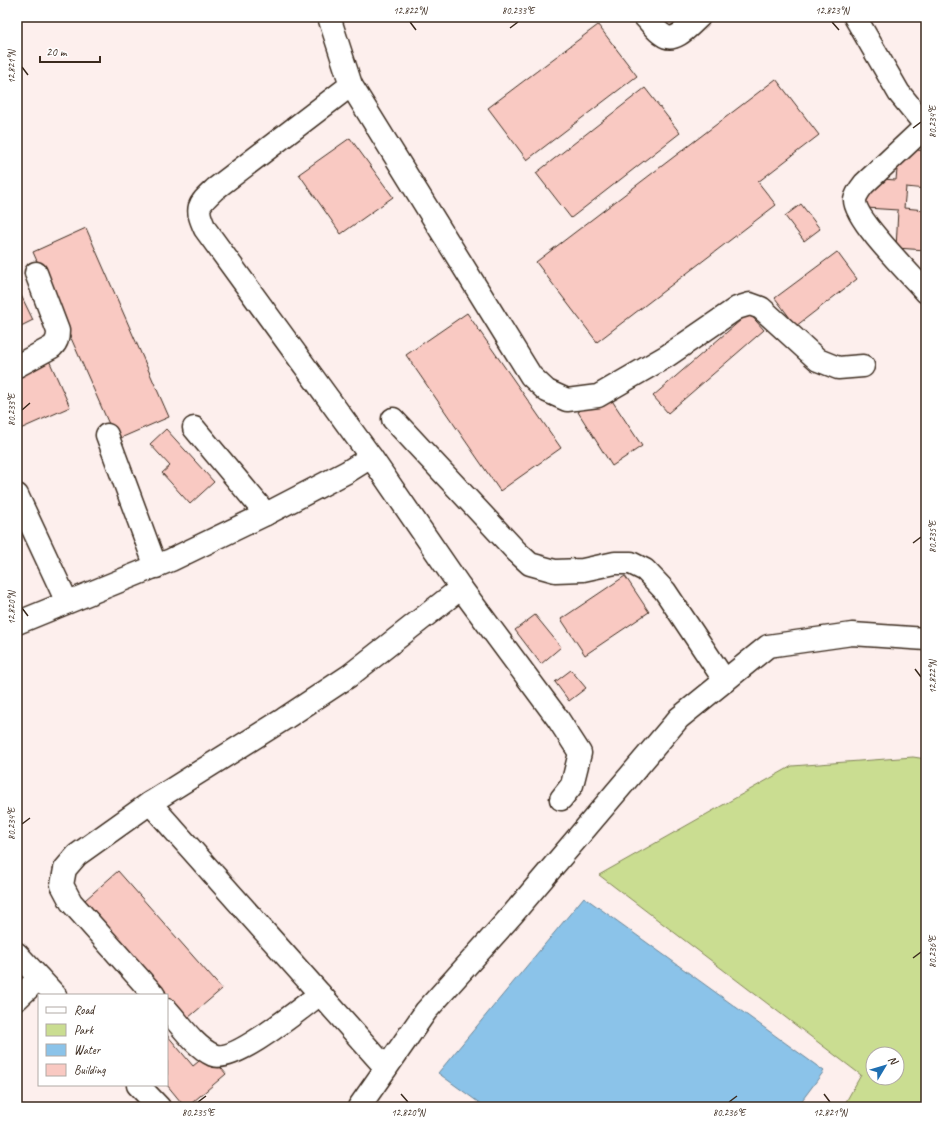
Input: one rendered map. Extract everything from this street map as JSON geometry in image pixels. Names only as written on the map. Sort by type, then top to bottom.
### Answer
[{"type":"street","points":[[329,17],[351,85],[531,376],[547,391],[568,400],[598,396],[667,356],[737,308],[750,304],[761,308],[818,360],[838,368],[863,366]]},
{"type":"street","points":[[645,17],[664,36],[671,38],[699,17]]},
{"type":"street","points":[[855,17],[924,131],[864,184],[857,192],[855,200],[857,209],[866,224],[926,292]]},
{"type":"street","points":[[351,85],[214,189],[200,203],[199,215],[205,229],[371,457],[461,588],[558,719],[580,753],[572,786],[561,799]]},
{"type":"street","points":[[17,366],[52,347],[58,337],[58,331],[36,273]]},
{"type":"street","points":[[393,419],[517,552],[530,564],[555,571],[583,570],[615,563],[631,563],[645,570],[665,591],[725,681]]},
{"type":"street","points":[[194,428],[266,514]]},
{"type":"street","points":[[107,435],[156,567]]},
{"type":"street","points":[[17,623],[156,567],[266,514],[347,472],[371,457]]},
{"type":"street","points":[[17,495],[67,602]]},
{"type":"street","points":[[153,994],[71,902],[62,885],[65,869],[77,855],[150,803],[284,719],[349,676],[461,588]]},
{"type":"street","points":[[359,1107],[426,1011],[512,915],[679,718],[768,646],[852,634],[926,639]]},
{"type":"street","points":[[150,803],[386,1068]]},
{"type":"street","points":[[17,954],[54,994]]},
{"type":"street","points":[[17,999],[39,978]]},
{"type":"street","points":[[168,1011],[201,1048],[214,1056],[232,1054],[250,1045],[320,994]]},
{"type":"street","points":[[139,1086],[159,1107]]},
{"type":"green space","points":[[913,757],[926,759],[926,1107],[843,1107],[861,1075],[599,875],[792,766]]},
{"type":"water","points":[[584,897],[824,1071],[797,1107],[485,1107],[438,1073]]},
{"type":"building","points":[[653,17],[670,17],[660,25]]},
{"type":"building","points":[[598,25],[637,76],[527,160],[488,108]]},
{"type":"building","points":[[776,79],[819,135],[758,182],[776,205],[597,342],[536,262]]},
{"type":"building","points":[[645,88],[680,133],[571,218],[536,173]]},
{"type":"building","points":[[350,138],[393,197],[341,234],[299,174]]},
{"type":"building","points":[[899,148],[926,151],[926,189],[906,187],[904,208],[925,210],[926,196],[926,250],[896,248],[898,210],[866,208],[868,178],[896,180]]},
{"type":"building","points":[[801,204],[820,229],[804,241],[785,216]]},
{"type":"building","points":[[86,228],[169,417],[116,440],[33,252]]},
{"type":"building","points":[[837,252],[857,279],[796,326],[775,298]]},
{"type":"building","points":[[17,287],[33,320],[17,328]]},
{"type":"building","points":[[467,313],[561,448],[500,491],[406,355]]},
{"type":"building","points":[[749,313],[764,330],[668,413],[653,396]]},
{"type":"building","points":[[48,358],[70,407],[18,430],[17,371]]},
{"type":"building","points":[[607,393],[642,446],[612,466],[578,412]]},
{"type":"building","points":[[166,429],[214,482],[190,504],[162,473],[170,466],[150,444]]},
{"type":"building","points":[[625,576],[649,612],[585,655],[561,619]]},
{"type":"building","points":[[535,615],[561,647],[541,664],[515,630]]},
{"type":"building","points":[[571,670],[586,688],[569,701],[555,682]]},
{"type":"building","points":[[118,871],[222,989],[188,1018],[85,900]]},
{"type":"building","points":[[168,1036],[193,1066],[209,1053],[226,1074],[187,1107],[185,1107],[168,1086]]}]
